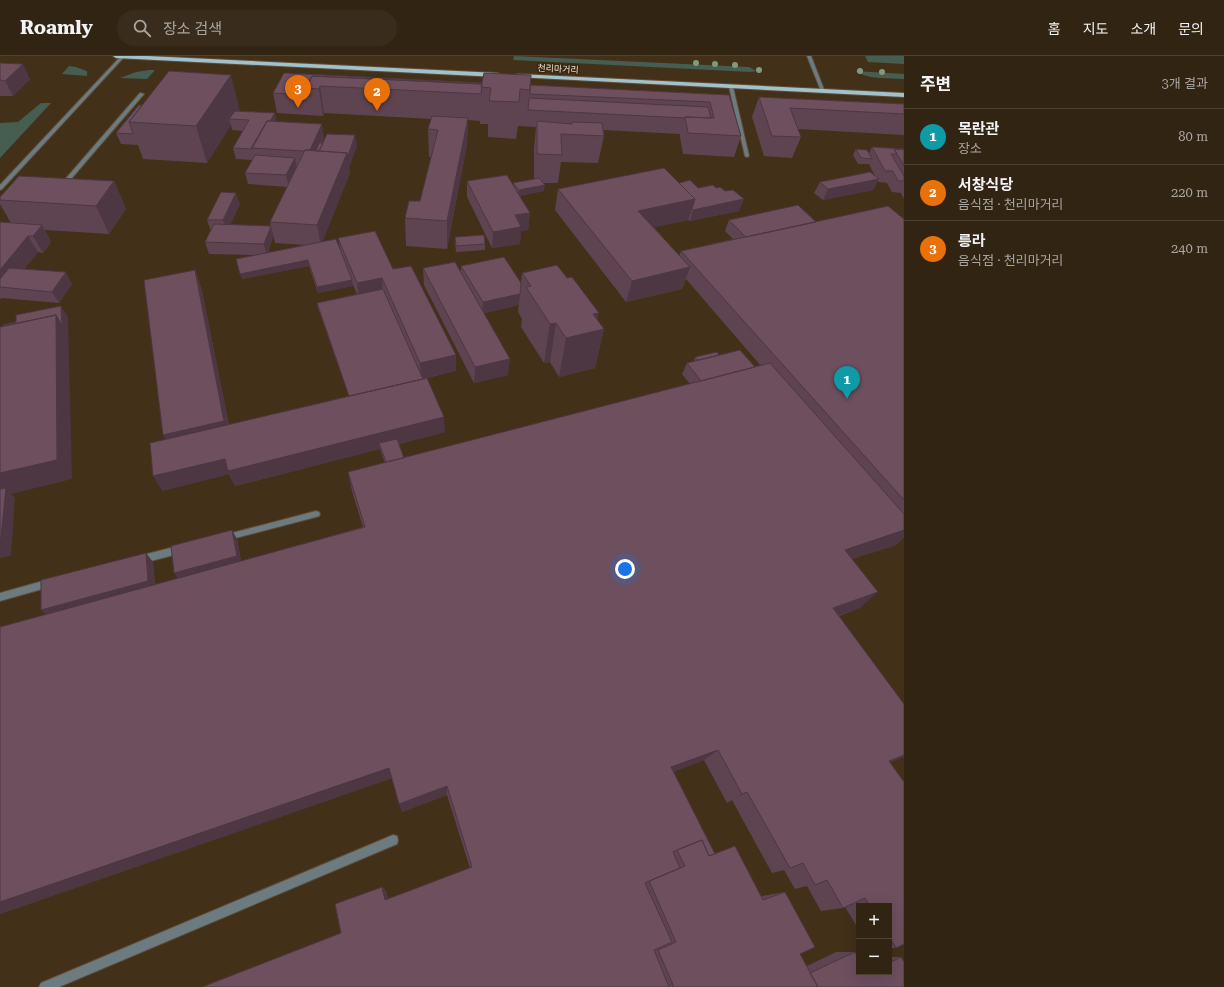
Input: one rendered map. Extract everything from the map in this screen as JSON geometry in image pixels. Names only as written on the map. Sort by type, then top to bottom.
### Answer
[{"type":"main road","points":[[116,56],[502,75]]},
{"type":"main road","name":"천리마거리","points":[[510,76],[904,95]]},
{"type":"street","points":[[0,188],[123,56]]},
{"type":"street","points":[[809,56],[823,91]]},
{"type":"street","points":[[731,86],[747,156]]},
{"type":"street","points":[[55,184],[63,185],[142,94]]},
{"type":"street","points":[[7,181],[15,181]]},
{"type":"street","points":[[217,539],[316,514]]},
{"type":"street","points":[[133,561],[194,545]]},
{"type":"street","points":[[0,598],[57,581]]},
{"type":"street","points":[[45,987],[393,840]]},
{"type":"green space","points":[[514,56],[749,67],[756,71],[751,72],[513,60]]},
{"type":"green space","points":[[865,56],[904,56],[904,64],[868,62]]},
{"type":"green space","points":[[69,66],[87,71],[87,76],[62,74]]},
{"type":"green space","points":[[155,70],[147,79],[120,78],[136,72]]},
{"type":"green space","points":[[855,71],[904,74],[904,79],[873,77]]},
{"type":"green space","points":[[41,103],[51,103],[0,158],[0,123],[18,122]]},
{"type":"building","points":[[0,63],[23,64],[5,81],[0,80]]},
{"type":"building","points":[[169,71],[231,75],[196,126],[129,122]]},
{"type":"building","points":[[284,73],[482,84],[312,76],[306,88],[307,95],[273,93]]},
{"type":"building","points":[[484,73],[531,75],[530,90],[520,89],[519,102],[489,101],[491,88],[481,87]]},
{"type":"building","points":[[312,76],[482,84],[481,94],[320,86],[319,89],[306,88]]},
{"type":"building","points":[[530,85],[729,95],[741,136],[688,133],[685,117],[714,118],[710,102],[530,94]]},
{"type":"building","points":[[759,97],[904,104],[904,114],[790,108],[801,137],[772,136]]},
{"type":"building","points":[[529,98],[708,107],[711,118],[528,110]]},
{"type":"building","points":[[139,105],[142,105],[129,122],[133,134],[116,133]]},
{"type":"building","points":[[235,111],[275,113],[270,121],[267,121],[252,149],[233,148],[249,120],[229,119]]},
{"type":"building","points":[[432,116],[468,118],[447,221],[405,218],[409,201],[420,201],[438,130],[428,129]]},
{"type":"building","points":[[267,121],[322,124],[310,150],[304,151],[251,148]]},
{"type":"building","points":[[537,121],[572,124],[572,122],[602,123],[604,136],[561,134],[562,155],[537,154]]},
{"type":"building","points":[[327,134],[355,135],[348,156],[347,153],[319,151]]},
{"type":"building","points":[[319,143],[323,143],[319,151],[316,151]]},
{"type":"building","points":[[872,147],[904,149],[894,149],[897,154],[891,154],[904,176],[904,181],[898,181],[893,171],[885,171]]},
{"type":"building","points":[[856,149],[867,150],[872,159],[861,158]]},
{"type":"building","points":[[894,149],[904,149],[904,166]]},
{"type":"building","points":[[305,150],[347,153],[317,225],[270,222]]},
{"type":"building","points":[[255,155],[295,158],[286,175],[245,173]]},
{"type":"building","points":[[664,168],[695,199],[638,211],[690,267],[632,281],[558,189]]},
{"type":"building","points":[[870,172],[879,179],[828,189],[820,182]]},
{"type":"building","points":[[507,175],[530,213],[515,215],[521,227],[493,232],[467,181]]},
{"type":"building","points":[[19,176],[114,181],[96,206],[0,200],[0,197]]},
{"type":"building","points":[[539,178],[545,185],[519,190],[513,183]]},
{"type":"building","points":[[690,180],[698,188],[713,185],[716,188],[720,187],[725,191],[733,190],[744,199],[693,210],[695,199],[679,183]]},
{"type":"building","points":[[221,192],[236,193],[223,220],[207,220]]},
{"type":"building","points":[[798,205],[816,222],[746,237],[729,220]]},
{"type":"building","points":[[888,206],[904,219],[904,500],[681,251]]},
{"type":"building","points":[[0,222],[42,225],[33,236],[28,236],[0,270]]},
{"type":"building","points":[[214,224],[271,226],[264,244],[205,242]]},
{"type":"building","points":[[375,231],[393,269],[411,266],[456,355],[420,363],[382,278],[357,283],[338,238]]},
{"type":"building","points":[[484,235],[485,244],[456,246],[455,237]]},
{"type":"building","points":[[336,239],[352,280],[317,287],[308,260],[240,274],[236,259]]},
{"type":"building","points":[[504,257],[521,283],[520,294],[483,302],[461,266]]},
{"type":"building","points":[[455,262],[510,359],[475,367],[423,268]]},
{"type":"building","points":[[557,265],[567,278],[572,277],[599,313],[593,314],[604,329],[566,338],[556,323],[550,324],[526,287],[531,286],[522,273]]},
{"type":"building","points":[[9,268],[66,272],[52,292],[0,287],[0,279]]},
{"type":"building","points":[[195,270],[224,421],[163,435],[144,280]]},
{"type":"building","points":[[383,289],[423,379],[349,396],[317,303]]},
{"type":"building","points":[[61,306],[62,325],[56,315],[3,326],[16,322],[16,315]]},
{"type":"building","points":[[56,315],[57,460],[0,473],[0,327]]},
{"type":"building","points":[[740,350],[755,367],[701,381],[687,363]]},
{"type":"building","points":[[717,352],[719,355],[698,360],[695,357]]},
{"type":"building","points":[[770,363],[904,514],[904,530],[845,550],[878,592],[833,608],[904,704],[904,755],[889,761],[904,782],[904,944],[896,948],[892,941],[892,903],[868,903],[865,898],[843,908],[827,880],[815,885],[803,863],[790,868],[747,792],[742,794],[718,750],[671,767],[715,854],[709,856],[702,840],[677,850],[673,852],[680,868],[645,883],[672,942],[654,950],[669,987],[202,987],[341,933],[335,904],[382,887],[385,900],[472,867],[447,786],[399,804],[389,768],[0,902],[0,627],[365,527],[348,472]]},
{"type":"building","points":[[427,378],[444,417],[228,471],[225,459],[153,476],[150,443]]},
{"type":"building","points":[[397,439],[404,458],[386,462],[379,443]]},
{"type":"building","points":[[6,488],[0,547],[0,489]]},
{"type":"building","points":[[232,530],[237,556],[174,573],[171,546]]},
{"type":"building","points":[[146,553],[148,581],[41,610],[41,580]]},
{"type":"building","points":[[702,840],[709,856],[735,846],[763,900],[785,892],[815,947],[800,954],[818,987],[674,987],[658,950],[676,942],[649,881],[685,866],[677,850]]},
{"type":"building","points":[[855,952],[856,975],[892,975],[892,962],[901,957],[904,962],[904,987],[818,987],[810,973]]},
{"type":"place","name":"릉라","points":[[298,108]]},
{"type":"place","name":"서창식당","points":[[377,111]]},
{"type":"place","name":"목란관","points":[[847,399]]}]
